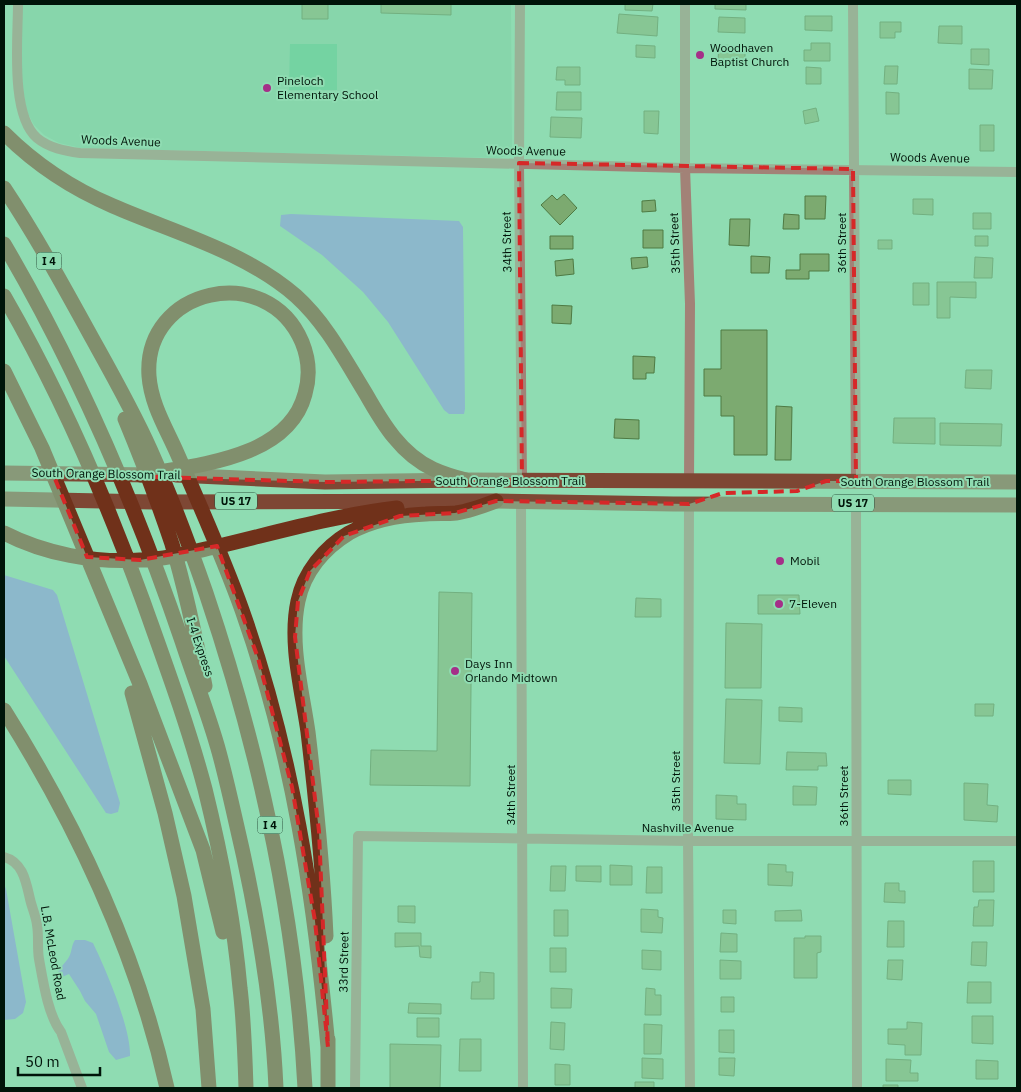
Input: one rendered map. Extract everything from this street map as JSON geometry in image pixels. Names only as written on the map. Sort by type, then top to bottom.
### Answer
[{"type":"highway","points":[[4,132],[44,167],[77,188],[111,205],[231,254],[273,279],[307,307],[322,324],[398,442],[415,458],[432,469],[466,480]]},
{"type":"highway","name":"I 4","points":[[4,188],[55,272],[91,337],[144,450],[161,475],[198,569],[241,704],[269,820],[290,937],[305,1088]]},
{"type":"highway","name":"I-4 Express","points":[[4,244],[80,386],[110,451],[160,575],[219,751],[250,880],[261,939],[274,1051],[276,1088]]},
{"type":"highway","points":[[141,475],[212,462],[243,453],[273,438],[291,422],[300,408],[306,393],[307,357],[301,340],[291,323],[269,304],[256,297],[239,293],[211,294],[195,299],[171,316],[161,329],[151,353],[149,376],[155,403],[176,450],[224,562],[265,680],[292,787],[314,912],[328,1047]]},
{"type":"highway","points":[[4,296],[33,347],[82,450],[135,579],[181,706],[212,822],[224,879],[240,987],[246,1088]]},
{"type":"highway","points":[[4,371],[42,448],[140,684],[202,850],[225,938],[241,1030],[245,1071]]},
{"type":"highway","points":[[144,450],[180,573],[219,751]]},
{"type":"highway","points":[[328,1088],[328,971],[320,840],[296,644],[296,614],[299,595],[306,577],[322,554],[340,539],[356,530],[394,517],[465,511],[496,501]]},
{"type":"highway","points":[[4,532],[29,544],[54,552],[102,559],[140,560],[180,555],[361,513],[467,502]]},
{"type":"highway","points":[[96,580],[139,711],[184,896],[202,1009],[209,1088]]},
{"type":"highway","points":[[4,710],[60,805],[100,890],[132,970],[154,1037],[167,1088]]},
{"type":"main road","name":"South Orange Blossom Trail","points":[[4,473],[161,475],[316,482],[522,480],[1017,482]]},
{"type":"main road","points":[[521,502],[559,494],[660,494],[689,482]]},
{"type":"main road","points":[[688,504],[705,497],[723,493],[797,491],[826,482]]},
{"type":"main road","name":"South Orange Blossom Trail","points":[[4,500],[1017,505]]},
{"type":"street","name":"Woods Avenue","points":[[18,4],[18,90],[20,106],[27,126],[37,137],[51,146],[65,151],[80,153],[685,168],[1017,172]]},
{"type":"street","name":"34th Street","points":[[520,4],[519,163],[522,480]]},
{"type":"street","name":"35th Street","points":[[685,4],[685,168],[690,304],[689,482]]},
{"type":"street","name":"36th Street","points":[[853,4],[856,481]]},
{"type":"street","name":"34th Street","points":[[521,502],[523,1088]]},
{"type":"street","name":"35th Street","points":[[688,504],[690,1088]]},
{"type":"street","name":"36th Street","points":[[856,504],[857,1088]]},
{"type":"street","name":"Nashville Avenue","points":[[358,836],[688,841],[1017,841]]},
{"type":"street","name":"33rd Street","points":[[356,1088],[358,836]]},
{"type":"street","name":"L.B. McLeod Road","points":[[4,857],[12,859],[22,871],[27,883],[37,924],[39,958],[50,1006],[82,1088]]},
{"type":"highlighted area","points":[[519,163],[853,169],[856,481],[826,481],[797,491],[723,493],[689,504],[496,501],[455,513],[400,516],[344,536],[310,571],[298,601],[295,637],[319,831],[328,1047],[315,921],[292,787],[258,658],[217,546],[140,560],[87,557],[53,474],[325,482],[522,480]]},
{"type":"shaded area","name":"Pineloch Elementary School","points":[[22,4],[511,4],[512,149],[506,156],[499,158],[81,148],[59,143],[44,135],[34,125],[26,110],[22,80]]},
{"type":"shaded area","points":[[290,44],[337,44],[337,90],[289,90]]},
{"type":"water","points":[[281,215],[459,221],[463,227],[464,414],[449,414],[444,410],[388,322],[363,292],[322,255],[280,226]]},
{"type":"water","points":[[4,575],[53,590],[57,595],[120,803],[118,812],[106,813],[4,656]]},
{"type":"water","points":[[4,884],[26,1002],[23,1013],[15,1019],[4,1020]]},
{"type":"water","points":[[75,940],[85,940],[93,943],[111,983],[122,1015],[130,1056],[116,1060],[109,1052],[96,1014],[85,1001],[69,974],[62,977],[57,976],[60,968],[71,953]]},
{"type":"building","points":[[302,4],[328,4],[328,19],[302,19]]},
{"type":"building","points":[[381,4],[451,4],[451,15],[381,13]]},
{"type":"building","points":[[625,4],[653,4],[652,11],[625,10]]},
{"type":"building","points":[[715,4],[746,4],[746,10],[715,9]]},
{"type":"building","points":[[619,14],[658,17],[657,36],[617,33]]},
{"type":"building","points":[[805,16],[832,16],[832,31],[805,30]]},
{"type":"building","points":[[719,17],[745,18],[745,33],[718,32]]},
{"type":"building","points":[[880,22],[901,22],[901,32],[895,32],[895,38],[880,38]]},
{"type":"building","points":[[939,26],[962,26],[962,44],[938,43]]},
{"type":"building","points":[[811,43],[830,43],[830,61],[804,61],[804,50],[811,50]]},
{"type":"building","points":[[636,45],[655,46],[655,58],[636,57]]},
{"type":"building","points":[[719,45],[745,46],[745,61],[718,60]]},
{"type":"building","points":[[971,49],[989,49],[989,65],[971,64]]},
{"type":"building","points":[[885,66],[898,66],[897,84],[884,84]]},
{"type":"building","points":[[557,67],[580,67],[580,85],[565,85],[565,80],[556,80]]},
{"type":"building","points":[[806,67],[821,68],[821,84],[806,84]]},
{"type":"building","points":[[969,69],[993,70],[992,89],[969,89]]},
{"type":"building","points":[[557,92],[581,92],[581,110],[556,110]]},
{"type":"building","points":[[886,92],[899,93],[899,114],[886,114]]},
{"type":"building","points":[[816,108],[819,121],[805,124],[803,111]]},
{"type":"building","points":[[644,111],[659,111],[658,134],[644,133]]},
{"type":"building","points":[[551,117],[582,118],[581,138],[550,137]]},
{"type":"building","points":[[980,125],[994,125],[994,151],[980,151]]},
{"type":"building","points":[[564,194],[577,208],[560,225],[541,205],[552,195],[557,200]]},
{"type":"building","points":[[805,196],[826,196],[825,219],[805,219]]},
{"type":"building","points":[[913,199],[933,199],[933,215],[913,214]]},
{"type":"building","points":[[655,200],[656,211],[642,212],[642,201]]},
{"type":"building","points":[[973,213],[991,213],[991,229],[973,229]]},
{"type":"building","points":[[784,214],[799,215],[799,229],[783,229]]},
{"type":"building","points":[[730,219],[750,219],[749,246],[729,245]]},
{"type":"building","points":[[643,230],[663,230],[663,248],[643,248]]},
{"type":"building","points":[[550,236],[573,236],[573,249],[550,249]]},
{"type":"building","points":[[975,236],[988,236],[988,246],[975,246]]},
{"type":"building","points":[[878,240],[892,240],[892,249],[878,249]]},
{"type":"building","points":[[800,254],[829,254],[829,271],[809,271],[809,279],[786,279],[786,270],[800,270]]},
{"type":"building","points":[[751,256],[770,257],[769,273],[751,273]]},
{"type":"building","points":[[647,257],[648,267],[632,269],[631,258]]},
{"type":"building","points":[[975,257],[993,258],[992,278],[974,278]]},
{"type":"building","points":[[573,259],[574,274],[556,276],[555,261]]},
{"type":"building","points":[[937,282],[976,282],[976,298],[950,297],[950,318],[937,318]]},
{"type":"building","points":[[913,283],[929,283],[929,305],[913,305]]},
{"type":"building","points":[[552,305],[572,306],[571,324],[552,323]]},
{"type":"building","points":[[721,330],[767,330],[767,455],[734,455],[734,416],[721,416],[721,396],[704,396],[704,369],[721,369]]},
{"type":"building","points":[[633,356],[655,357],[654,373],[646,373],[646,379],[633,379]]},
{"type":"building","points":[[966,370],[992,370],[991,389],[965,388]]},
{"type":"building","points":[[776,406],[792,407],[791,460],[775,460]]},
{"type":"building","points":[[894,418],[935,418],[935,444],[893,443]]},
{"type":"building","points":[[615,419],[639,420],[639,439],[614,438]]},
{"type":"building","points":[[940,423],[1002,424],[1001,446],[940,445]]},
{"type":"building","name":"Days Inn Orlando Midtown","points":[[439,592],[472,593],[470,786],[370,785],[371,750],[437,751]]},
{"type":"building","name":"7-Eleven","points":[[758,595],[799,595],[800,614],[758,614]]},
{"type":"building","points":[[636,598],[661,599],[661,617],[635,617]]},
{"type":"building","points":[[726,623],[762,624],[761,688],[725,688]]},
{"type":"building","points":[[726,699],[762,700],[760,764],[724,763]]},
{"type":"building","points":[[975,704],[994,704],[993,716],[975,716]]},
{"type":"building","points":[[779,707],[802,708],[802,722],[779,721]]},
{"type":"building","points":[[787,752],[826,753],[827,766],[818,766],[818,770],[786,770]]},
{"type":"building","points":[[888,780],[911,780],[911,795],[888,794]]},
{"type":"building","points":[[964,783],[988,784],[987,805],[998,806],[997,822],[964,820]]},
{"type":"building","points":[[793,786],[817,787],[816,805],[793,805]]},
{"type":"building","points":[[716,795],[737,796],[737,804],[746,804],[746,820],[716,819]]},
{"type":"building","points":[[973,861],[994,861],[994,892],[973,892]]},
{"type":"building","points":[[768,864],[786,865],[786,872],[793,872],[792,886],[768,885]]},
{"type":"building","points":[[610,865],[632,866],[632,885],[610,885]]},
{"type":"building","points":[[551,866],[566,866],[565,891],[550,891]]},
{"type":"building","points":[[576,866],[601,866],[601,882],[576,881]]},
{"type":"building","points":[[647,867],[662,867],[662,893],[646,893]]},
{"type":"building","points":[[885,883],[899,883],[899,891],[905,891],[905,903],[884,902]]},
{"type":"building","points":[[979,900],[994,900],[993,926],[973,926],[974,907],[978,907]]},
{"type":"building","points":[[398,906],[415,906],[415,923],[398,922]]},
{"type":"building","points":[[641,909],[658,910],[658,917],[663,918],[662,933],[641,932]]},
{"type":"building","points":[[554,910],[568,910],[568,936],[554,936]]},
{"type":"building","points":[[723,910],[736,910],[736,924],[723,923]]},
{"type":"building","points":[[801,910],[802,921],[775,921],[775,911]]},
{"type":"building","points":[[888,921],[904,921],[904,947],[887,947]]},
{"type":"building","points":[[395,933],[421,933],[421,946],[431,946],[431,958],[420,957],[419,946],[395,947]]},
{"type":"building","points":[[721,933],[737,934],[737,952],[720,952]]},
{"type":"building","points":[[805,936],[821,936],[821,952],[817,953],[817,978],[794,978],[794,938],[805,938]]},
{"type":"building","points":[[972,942],[987,942],[986,966],[971,965]]},
{"type":"building","points":[[550,948],[566,948],[566,972],[550,972]]},
{"type":"building","points":[[642,950],[661,951],[661,970],[642,969]]},
{"type":"building","points":[[720,960],[741,961],[741,979],[720,979]]},
{"type":"building","points":[[888,960],[903,960],[902,980],[887,979]]},
{"type":"building","points":[[480,972],[494,973],[494,999],[471,999],[472,982],[480,982]]},
{"type":"building","points":[[968,982],[991,982],[991,1003],[967,1003]]},
{"type":"building","points":[[551,988],[572,989],[571,1008],[551,1008]]},
{"type":"building","points":[[646,988],[655,989],[655,995],[661,995],[661,1015],[645,1015]]},
{"type":"building","points":[[721,997],[734,997],[734,1012],[721,1012]]},
{"type":"building","points":[[409,1003],[441,1004],[441,1014],[408,1013]]},
{"type":"building","points":[[972,1016],[993,1016],[993,1044],[972,1043]]},
{"type":"building","points":[[417,1018],[439,1018],[439,1037],[417,1037]]},
{"type":"building","points":[[551,1022],[565,1023],[564,1050],[550,1049]]},
{"type":"building","points":[[907,1022],[922,1023],[921,1055],[905,1055],[905,1045],[888,1044],[888,1029],[907,1029]]},
{"type":"building","points":[[644,1024],[662,1025],[661,1054],[644,1054]]},
{"type":"building","points":[[719,1030],[734,1030],[734,1053],[719,1052]]},
{"type":"building","points":[[460,1039],[481,1039],[481,1071],[459,1071]]},
{"type":"building","points":[[390,1044],[441,1045],[440,1088],[390,1088]]},
{"type":"building","points":[[642,1058],[663,1059],[663,1079],[642,1078]]},
{"type":"building","points":[[719,1058],[735,1058],[734,1076],[719,1075]]},
{"type":"building","points":[[886,1059],[911,1060],[910,1073],[918,1073],[918,1081],[886,1081]]},
{"type":"building","points":[[976,1060],[998,1061],[998,1079],[976,1079]]},
{"type":"building","points":[[555,1064],[570,1065],[570,1085],[555,1085]]},
{"type":"building","points":[[635,1082],[654,1082],[654,1088],[635,1088]]},
{"type":"building","points":[[883,1085],[898,1085],[898,1088],[883,1088]]},
{"type":"place","name":"Woodhaven Baptist Church","points":[[700,55]]},
{"type":"place","name":"Pineloch Elementary School","points":[[267,88]]},
{"type":"place","name":"Mobil","points":[[780,561]]},
{"type":"place","name":"7-Eleven","points":[[779,604]]},
{"type":"place","name":"Days Inn Orlando Midtown","points":[[455,671]]}]
